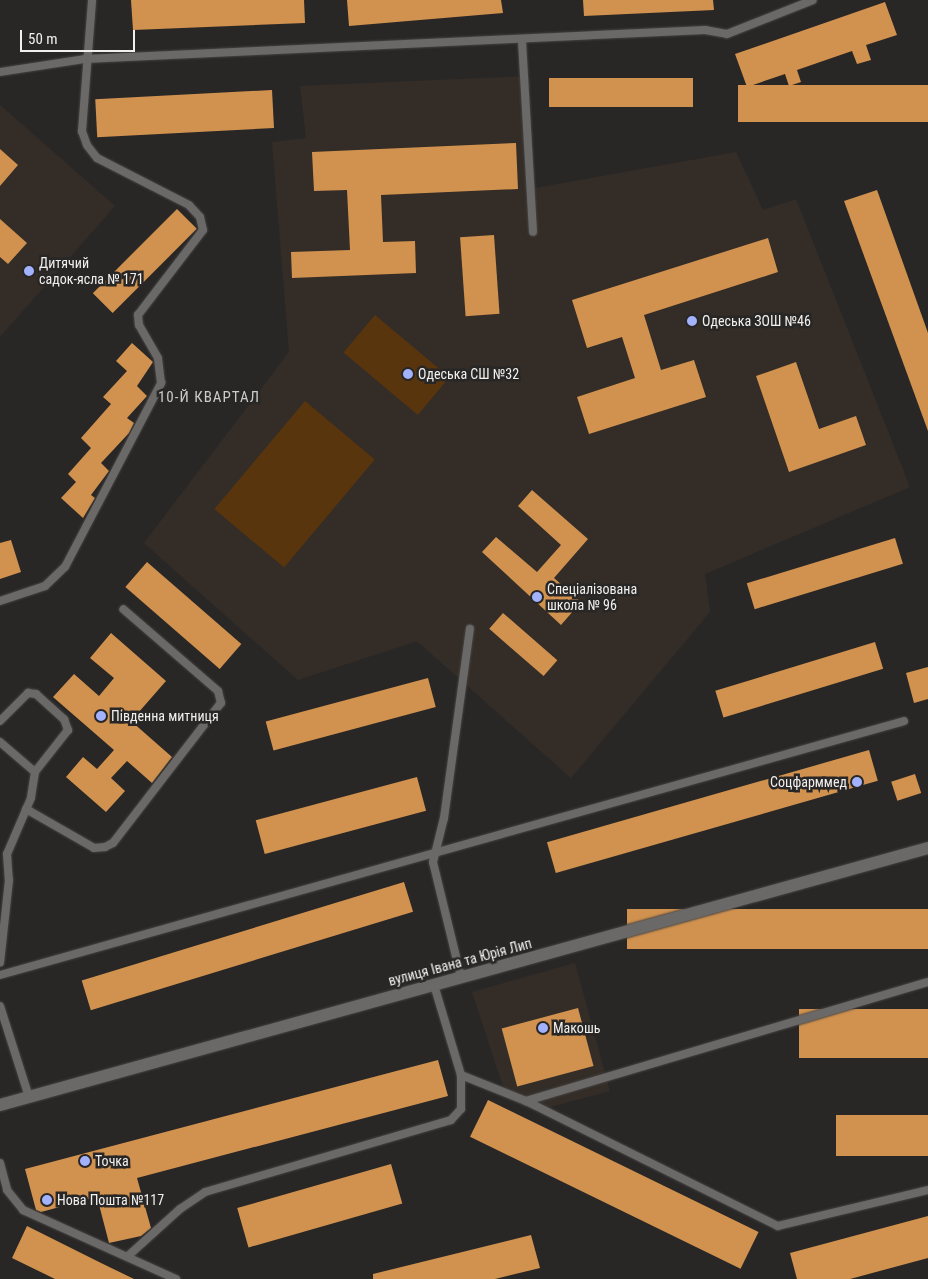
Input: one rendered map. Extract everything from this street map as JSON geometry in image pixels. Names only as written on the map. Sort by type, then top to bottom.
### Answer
[{"type":"street","name":"вулиця Івана та Юрія Лип","points":[[0,1105],[928,848]]},
{"type":"lane","points":[[0,601],[45,586],[65,567],[161,383],[158,358],[139,325],[138,314],[203,230],[200,217],[189,205],[97,158],[87,145],[82,131],[85,59],[92,0]]},
{"type":"lane","points":[[0,72],[85,59],[522,41],[705,30],[727,34],[813,0]]},
{"type":"lane","points":[[522,41],[533,232]]},
{"type":"lane","points":[[26,809],[94,848],[105,847],[113,843],[221,703],[218,691],[122,609]]},
{"type":"lane","points":[[461,977],[434,878],[435,854],[444,818],[470,629]]},
{"type":"lane","points":[[0,722],[28,692],[36,694],[64,719],[66,737],[35,772],[26,809],[3,855],[9,880],[0,963]]},
{"type":"lane","points":[[0,975],[904,721]]},
{"type":"lane","points":[[0,742],[35,772]]},
{"type":"lane","points":[[526,1101],[928,982]]},
{"type":"lane","points":[[128,1256],[180,1209],[205,1192],[451,1120],[461,1110],[461,1075],[434,985]]},
{"type":"lane","points":[[0,1006],[30,1097]]},
{"type":"lane","points":[[461,1075],[526,1101],[778,1226],[928,1190]]},
{"type":"lane","points":[[0,1163],[7,1190],[23,1210],[176,1279]]},
{"type":"shaded area","points":[[529,76],[530,189],[736,152],[763,210],[796,199],[910,487],[705,574],[710,612],[571,778],[417,641],[298,680],[144,543],[289,352],[272,142],[306,138],[300,86]]},
{"type":"shaded area","name":"Дитячий садок-ясла № 171","points":[[0,105],[115,206],[0,337]]},
{"type":"shaded area","points":[[375,315],[449,377],[418,415],[344,353]]},
{"type":"shaded area","points":[[305,401],[375,459],[284,568],[214,509]]},
{"type":"shaded area","points":[[575,963],[610,1091],[535,1111],[507,1099],[472,992]]},
{"type":"building","points":[[131,0],[304,0],[305,23],[133,30]]},
{"type":"building","points":[[347,0],[501,0],[503,13],[349,26]]},
{"type":"building","points":[[583,0],[713,0],[714,10],[584,16]]},
{"type":"building","points":[[885,2],[897,35],[866,45],[871,60],[857,64],[852,51],[797,70],[801,82],[789,86],[785,74],[747,87],[735,54]]},
{"type":"building","points":[[549,78],[693,78],[693,107],[549,107]]},
{"type":"building","points":[[738,85],[928,85],[928,122],[738,122]]},
{"type":"building","points":[[272,90],[274,128],[97,137],[95,99]]},
{"type":"building","points":[[516,143],[518,189],[381,195],[383,242],[415,241],[416,273],[292,278],[291,252],[350,250],[347,190],[314,191],[312,152]]},
{"type":"building","points":[[0,149],[18,165],[0,186]]},
{"type":"building","points":[[877,190],[928,333],[928,431],[844,201]]},
{"type":"building","points":[[177,209],[197,229],[113,313],[93,293]]},
{"type":"building","points":[[0,219],[27,243],[8,264],[0,257]]},
{"type":"building","points":[[494,235],[500,314],[466,316],[460,237]]},
{"type":"building","points":[[768,238],[778,272],[644,315],[661,370],[694,360],[706,397],[589,434],[577,397],[635,378],[622,337],[587,348],[572,300]]},
{"type":"building","points":[[132,343],[153,362],[137,386],[147,396],[127,418],[134,423],[129,433],[101,463],[109,471],[91,495],[95,498],[83,518],[61,498],[76,482],[68,474],[91,448],[81,438],[111,404],[103,397],[127,371],[116,361]]},
{"type":"building","points":[[796,362],[819,429],[856,416],[866,445],[789,472],[756,376]]},
{"type":"building","points":[[532,490],[588,539],[554,578],[581,602],[561,625],[482,552],[496,537],[537,572],[561,545],[518,506]]},
{"type":"building","points":[[895,538],[903,564],[755,609],[747,583]]},
{"type":"building","points":[[11,540],[21,572],[0,579],[0,543]]},
{"type":"building","points":[[147,562],[241,644],[220,669],[125,587]]},
{"type":"building","points":[[503,613],[557,660],[544,676],[489,629]]},
{"type":"building","name":"Південна митниця","points":[[111,633],[166,681],[131,721],[172,757],[152,783],[127,761],[111,778],[125,791],[106,812],[66,777],[83,757],[97,769],[114,750],[53,697],[74,674],[99,696],[114,678],[90,658]]},
{"type":"building","points":[[875,642],[883,669],[723,718],[715,691]]},
{"type":"building","points":[[928,667],[928,699],[914,703],[906,673]]},
{"type":"building","points":[[428,678],[436,707],[273,750],[266,721]]},
{"type":"building","points":[[869,750],[878,781],[556,873],[547,842]]},
{"type":"building","points":[[915,774],[921,793],[897,801],[891,782]]},
{"type":"building","points":[[417,777],[426,811],[265,854],[256,820]]},
{"type":"building","points":[[404,882],[413,912],[91,1010],[82,981]]},
{"type":"building","points":[[627,909],[928,909],[928,949],[627,949]]},
{"type":"building","points":[[578,1008],[594,1066],[517,1086],[502,1028]]},
{"type":"building","points":[[799,1009],[928,1009],[928,1058],[799,1058]]},
{"type":"building","points":[[438,1060],[448,1096],[137,1178],[151,1228],[141,1236],[109,1243],[97,1197],[41,1212],[36,1210],[25,1169]]},
{"type":"building","points":[[488,1100],[759,1232],[741,1269],[470,1137]]},
{"type":"building","points":[[836,1115],[928,1115],[928,1156],[836,1156]]},
{"type":"building","points":[[391,1164],[402,1203],[248,1248],[237,1208]]},
{"type":"building","points":[[928,1216],[928,1258],[850,1279],[797,1279],[790,1253]]},
{"type":"building","points":[[27,1226],[134,1279],[55,1279],[12,1258]]},
{"type":"building","points":[[531,1235],[540,1268],[495,1279],[373,1279],[373,1274]]},
{"type":"place","name":"Дитячий садок-ясла № 171","points":[[29,271]]},
{"type":"place","name":"Одеська ЗОШ №46","points":[[692,321]]},
{"type":"place","name":"Одеська СШ №32","points":[[408,374]]},
{"type":"place","name":"Спеціалізована школа № 96","points":[[537,597]]},
{"type":"place","name":"Південна митниця","points":[[101,716]]},
{"type":"place","name":"Соцфарммед","points":[[857,782]]},
{"type":"place","name":"Макошь","points":[[543,1028]]},
{"type":"place","name":"Точка","points":[[85,1161]]},
{"type":"place","name":"Нова Пошта №117","points":[[47,1200]]},
{"type":"district","name":"10-Й КВАРТАЛ","points":[[209,398]]}]
